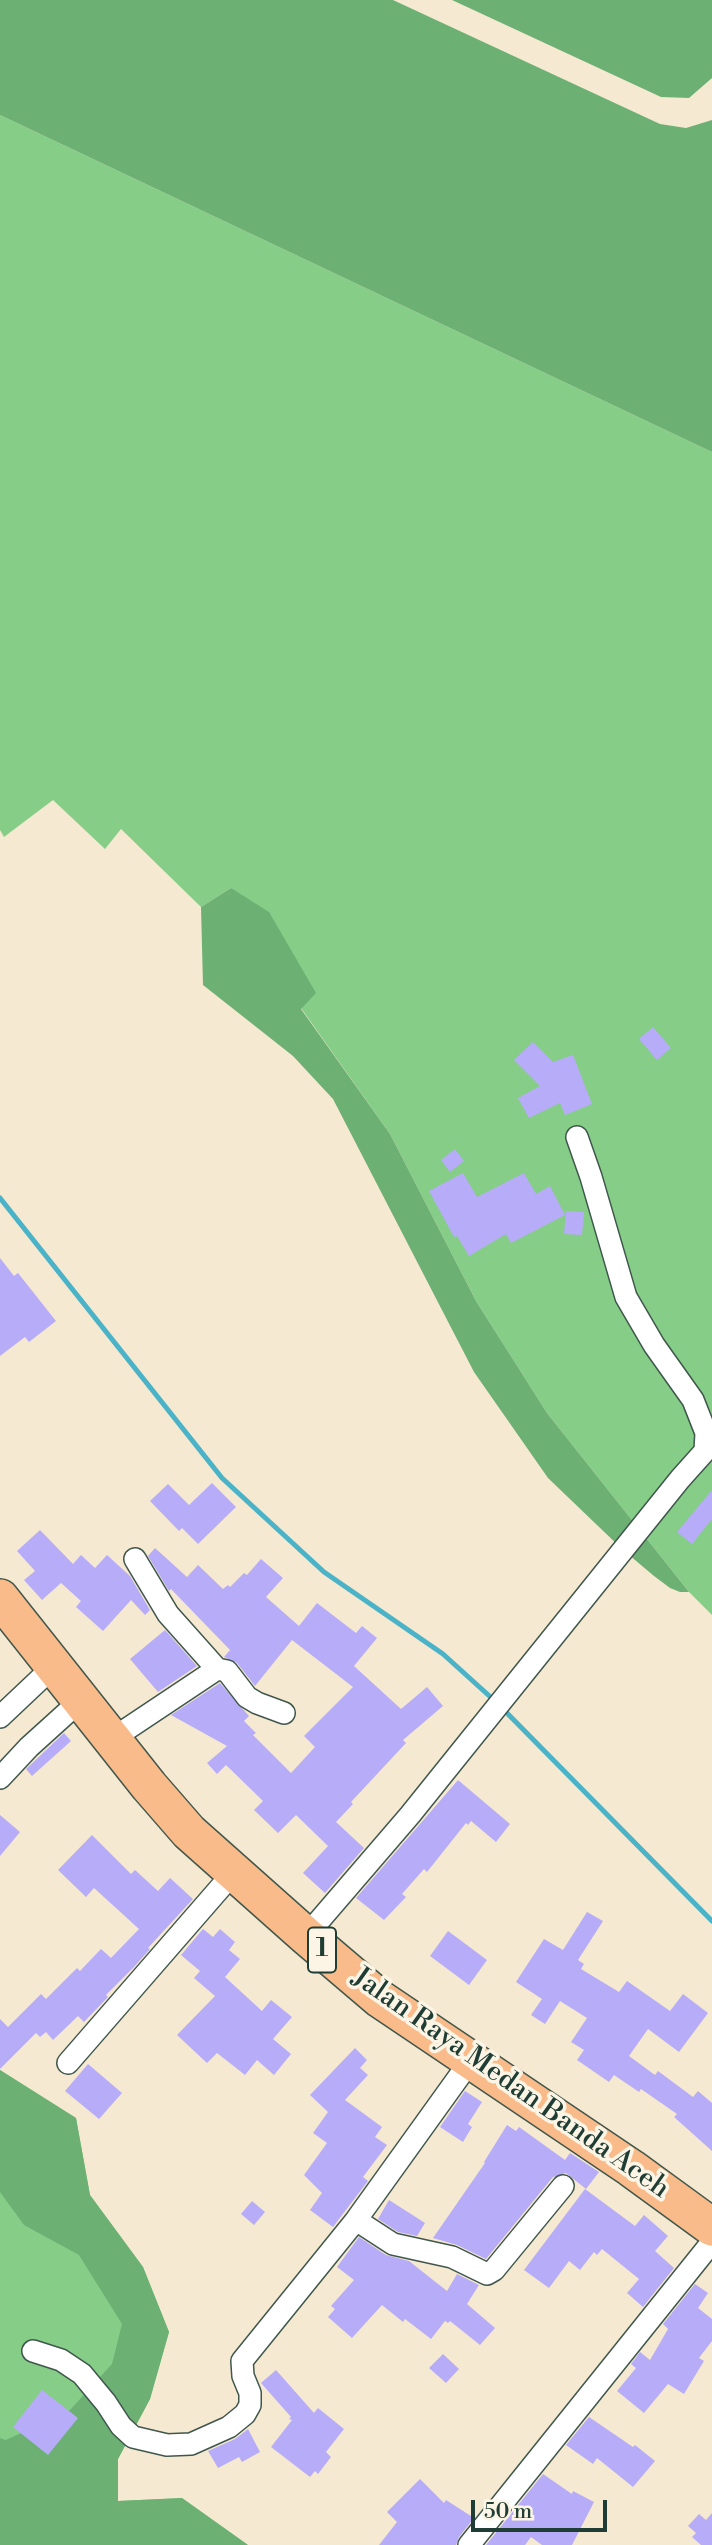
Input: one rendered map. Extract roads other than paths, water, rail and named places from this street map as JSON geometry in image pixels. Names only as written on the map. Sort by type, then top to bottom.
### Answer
[{"type":"highway","name":"Jalan Raya Medan Banda Aceh","points":[[0,1598],[189,1832],[306,1936],[380,1999],[631,2168],[712,2227]]},
{"type":"street","points":[[306,1936],[512,1691],[680,1479],[703,1456],[707,1443],[706,1433],[693,1400],[654,1345],[626,1297],[591,1177],[576,1137]]},
{"type":"street","points":[[135,1559],[168,1614],[217,1669],[226,1671],[247,1697],[284,1713]]},
{"type":"street","points":[[0,1717],[54,1667]]},
{"type":"street","points":[[112,1739],[217,1669]]},
{"type":"street","points":[[0,1778],[29,1747],[81,1700]]},
{"type":"street","points":[[68,2063],[234,1872]]},
{"type":"street","points":[[33,2351],[61,2360],[82,2374],[121,2426],[133,2437],[167,2445],[191,2444],[213,2436],[245,2414],[250,2405],[250,2393],[243,2376],[242,2361],[356,2220],[471,2060]]},
{"type":"street","points":[[356,2220],[393,2244],[452,2256],[486,2274],[494,2270],[564,2186]]},
{"type":"street","points":[[469,2545],[712,2242]]},
{"type":"waterway","points":[[0,1198],[222,1478],[324,1572],[443,1654],[496,1702]]},
{"type":"waterway","points":[[503,1709],[712,1921]]}]
